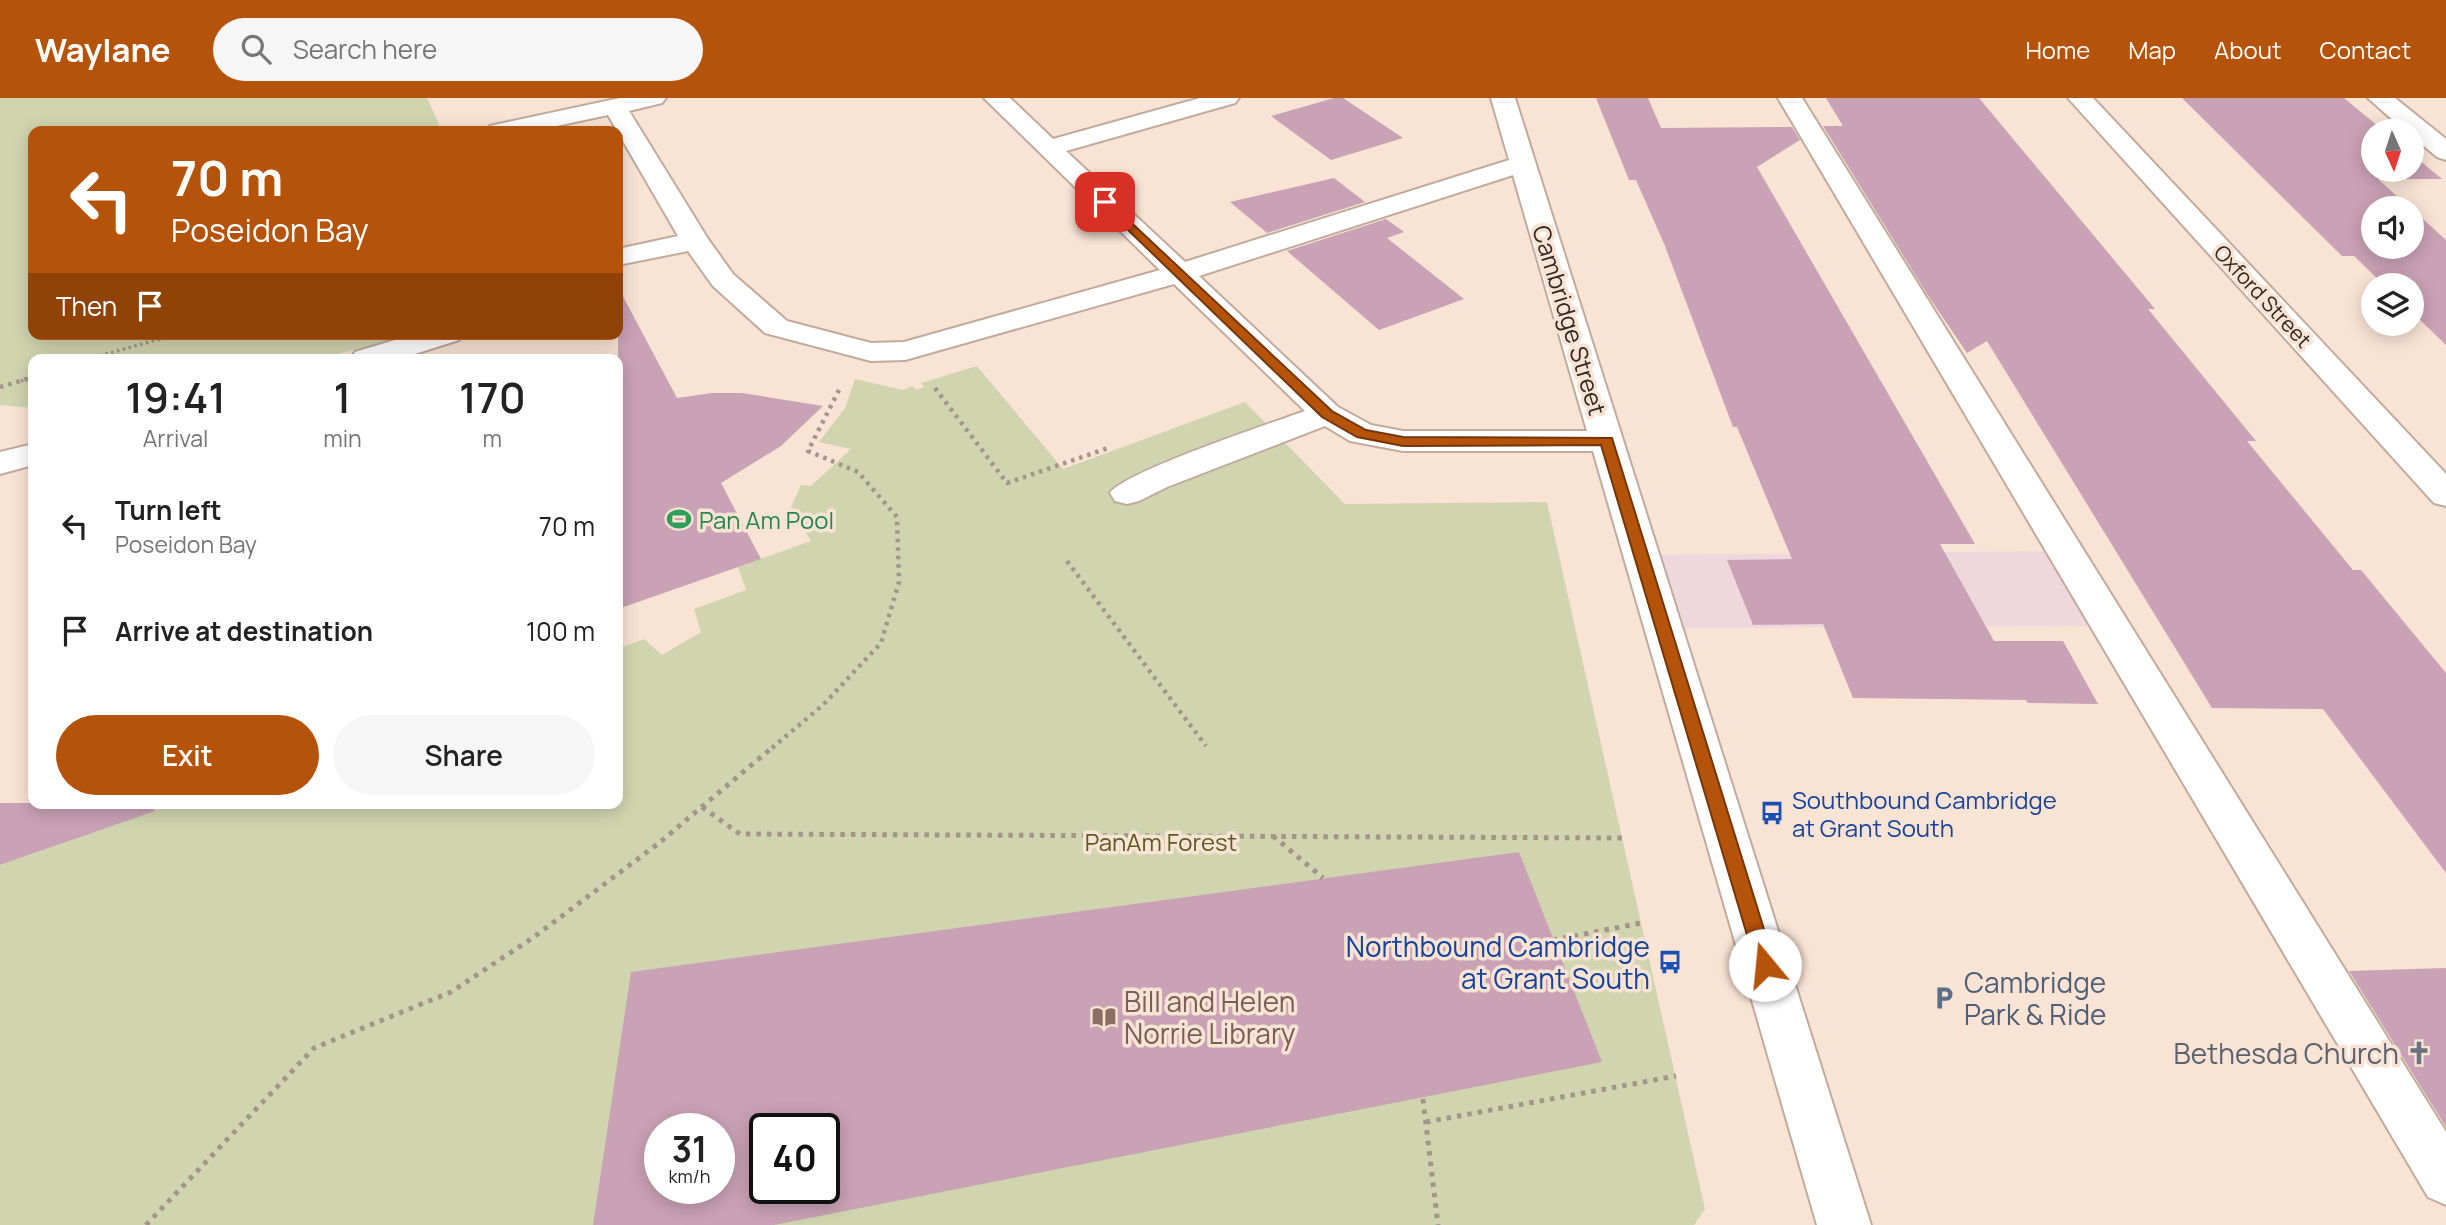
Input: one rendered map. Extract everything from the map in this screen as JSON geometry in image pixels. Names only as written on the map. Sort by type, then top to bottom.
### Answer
[{"type":"street","points":[[523,126],[654,98]]},
{"type":"street","points":[[996,98],[1327,414],[1362,434],[1403,441],[1607,441]]},
{"type":"street","points":[[1048,148],[1227,98]]},
{"type":"street","name":"Cambridge Street","points":[[1503,98],[1843,1225]]},
{"type":"street","points":[[1790,98],[2446,1179]]},
{"type":"street","name":"Oxford Street","points":[[2080,98],[2446,495]]},
{"type":"street","points":[[2380,98],[2446,152]]},
{"type":"street","points":[[615,107],[695,240],[723,280],[776,327],[871,352],[905,351],[1180,273],[1523,164]]},
{"type":"street","points":[[623,256],[695,240]]},
{"type":"street","points":[[383,354],[429,340]]},
{"type":"street","points":[[1127,493],[1155,479],[1327,414]]},
{"type":"street","points":[[0,463],[28,455]]},
{"type":"path","points":[[106,354],[156,340]]},
{"type":"path","points":[[0,387],[28,379]]},
{"type":"path","points":[[146,1225],[314,1048],[452,992],[534,937],[659,843],[823,705],[881,643],[899,582],[897,517],[858,472],[808,451],[844,381]]},
{"type":"path","points":[[933,385],[1007,482]]},
{"type":"path","points":[[1066,561],[1206,746]]},
{"type":"path","points":[[702,807],[740,834],[1622,838]]},
{"type":"path","points":[[1273,836],[1323,878]]},
{"type":"path","points":[[1553,940],[1641,923]]},
{"type":"path","points":[[1426,1122],[1676,1076]]},
{"type":"path","points":[[1423,1099],[1438,1225]]},
{"type":"shaded area","points":[[2065,551],[2110,626],[1663,628],[1642,555]]},
{"type":"green space","points":[[0,98],[427,98],[440,126],[28,126],[28,340],[396,340],[338,354],[28,354],[28,408],[0,405]]},
{"type":"green space","name":"PanAm Forest","points":[[977,366],[1063,469],[1245,402],[1345,504],[1547,502],[1705,1209],[1694,1225],[0,1225],[0,865],[160,809],[623,809],[623,647],[644,639],[662,655],[701,632],[694,609],[746,590],[738,567],[811,541],[791,507],[801,485],[811,486],[851,449],[819,442],[845,408],[855,379],[903,390],[912,386],[917,390],[924,387],[921,383]]},
{"type":"building","points":[[1334,98],[1343,98],[1403,138],[1331,160],[1271,116]]},
{"type":"building","points":[[1596,98],[1648,98],[1661,128],[1792,127],[1800,140],[1757,167],[1975,544],[1940,544],[1994,641],[2063,641],[2098,704],[2028,703],[2026,700],[1853,698],[1823,624],[1753,625],[1727,560],[1792,559],[1737,427],[1733,427],[1665,246],[1636,180],[1629,180]]},
{"type":"building","points":[[1826,98],[1979,98],[2155,309],[2148,309],[2256,441],[2247,441],[2353,570],[2361,570],[2446,673],[2446,873],[2323,709],[2212,708],[1987,341],[1967,353],[1927,294],[1823,126],[1843,126]]},
{"type":"building","points":[[2182,98],[2344,98],[2369,119],[2361,119],[2361,182],[2381,182],[2397,196],[2361,196],[2361,259],[2424,259],[2424,220],[2446,240],[2446,345],[2424,324],[2424,273],[2372,273],[2354,256],[2342,256]]},
{"type":"building","points":[[2424,164],[2442,179],[2424,179]]},
{"type":"building","points":[[1334,178],[1365,202],[1267,233],[1230,202]]},
{"type":"building","points":[[1386,219],[1404,232],[1387,238],[1464,299],[1379,330],[1287,251]]},
{"type":"building","name":"Pan Am Pool","points":[[623,296],[677,398],[712,393],[742,393],[823,406],[781,446],[721,483],[761,559],[623,607],[623,354],[618,354],[618,340],[623,340]]},
{"type":"building","points":[[0,803],[28,803],[28,809],[155,809],[155,811],[0,865]]},
{"type":"building","name":"Bill and Helen Norrie Library","points":[[1519,852],[1602,1062],[774,1225],[593,1225],[631,972]]},
{"type":"building","name":"Bethesda Church","points":[[2446,968],[2446,1127],[2349,971]]},
{"type":"place","name":"Pan Am Pool","points":[[679,519]]},
{"type":"place","name":"Southbound Cambridge at Grant South","points":[[1772,813]]},
{"type":"place","name":"Northbound Cambridge at Grant South","points":[[1670,962]]},
{"type":"place","name":"Cambridge Park & Ride","points":[[1944,998]]},
{"type":"place","name":"Bill and Helen Norrie Library","points":[[1104,1017]]},
{"type":"place","name":"Bethesda Church","points":[[2419,1053]]},
{"type":"route","points":[[1105,202],[1327,414],[1362,434],[1403,441],[1607,441],[1765,965]]}]
